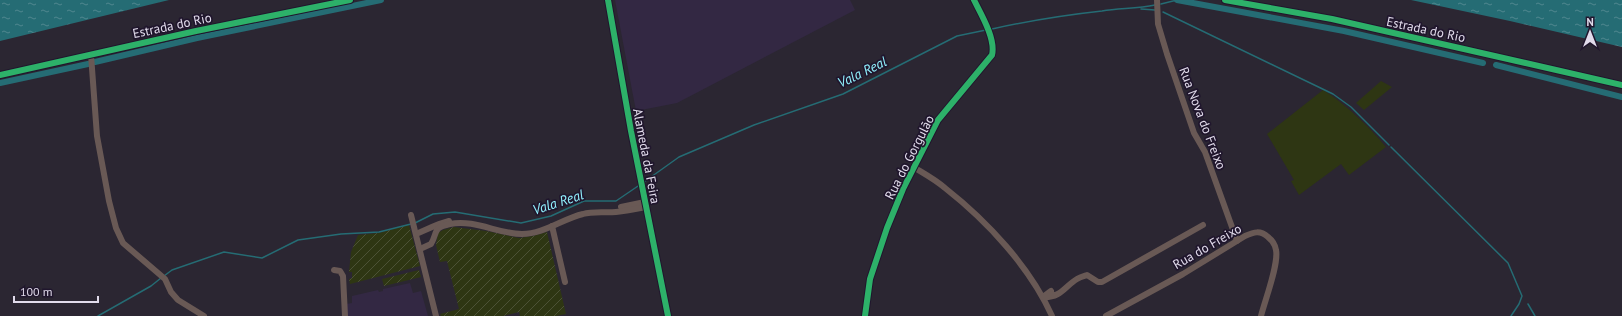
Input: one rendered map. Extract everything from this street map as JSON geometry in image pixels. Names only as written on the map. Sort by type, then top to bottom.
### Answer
[{"type":"street","name":"Estrada do Rio","points":[[0,75],[350,0]]},
{"type":"street","name":"Alameda da Feira","points":[[608,0],[630,124],[668,316]]},
{"type":"street","name":"Rua do Gorgulão","points":[[865,316],[870,279],[887,228],[903,189],[915,168],[938,120],[992,55],[992,46],[987,26],[974,0]]},
{"type":"street","name":"Rua Nova do Freixo","points":[[1157,0],[1158,24],[1167,54],[1194,133],[1205,152],[1237,241]]},
{"type":"street","name":"Estrada do Rio","points":[[1225,0],[1332,19],[1622,85]]},
{"type":"street","points":[[91,55],[97,136],[109,201],[116,228],[123,243],[165,279],[171,292],[178,300],[204,316]]},
{"type":"street","points":[[915,168],[944,187],[983,222],[1024,268],[1043,297],[1052,316]]},
{"type":"street","points":[[420,249],[431,244],[434,234],[438,228],[450,224],[461,223],[523,234],[535,232],[583,213],[616,212],[646,204]]},
{"type":"street","points":[[416,234],[434,225],[458,220],[510,229],[528,230],[540,227],[584,210],[646,204]]},
{"type":"street","points":[[411,215],[436,316]]},
{"type":"street","points":[[1043,297],[1054,296],[1062,292],[1077,279],[1087,275],[1098,282],[1102,282],[1203,225]]},
{"type":"street","points":[[552,226],[565,282]]},
{"type":"street","points":[[425,230],[434,234]]},
{"type":"street","name":"Rua do Freixo","points":[[1106,316],[1183,274],[1254,232],[1260,232],[1266,235],[1273,241],[1276,248],[1276,260],[1260,316]]},
{"type":"street","points":[[334,270],[340,271],[343,276],[345,316]]},
{"type":"street","points":[[1043,297],[1051,291]]},
{"type":"shaded area","points":[[615,0],[850,0],[855,10],[677,103],[636,111]]},
{"type":"shaded area","points":[[410,283],[413,293],[421,291],[428,316],[347,316],[346,304],[352,303],[352,296],[378,290],[379,292],[383,291],[383,289]]},
{"type":"green space","points":[[1381,81],[1392,87],[1364,110],[1356,103]]},
{"type":"green space","points":[[1323,90],[1356,116],[1386,147],[1349,175],[1341,164],[1299,195],[1291,181],[1294,180],[1267,134]]},
{"type":"green space","points":[[409,225],[420,266],[350,284],[349,279],[352,278],[352,272],[349,272],[351,252],[358,235],[379,233]]},
{"type":"green space","points":[[454,227],[486,231],[519,238],[547,232],[566,314],[556,316],[520,316],[519,312],[503,316],[441,316],[440,314],[459,309],[447,261],[440,262],[436,245],[438,233]]},
{"type":"green space","points":[[419,270],[421,277],[384,286],[382,279]]},
{"type":"water","points":[[0,0],[169,0],[0,41]]},
{"type":"water","points":[[1411,0],[1622,0],[1622,47],[1510,21]]},
{"type":"waterway","points":[[95,62],[197,38],[381,0]]},
{"type":"waterway","name":"Vala Real","points":[[1161,4],[1177,0]]},
{"type":"waterway","points":[[1177,0],[1344,31],[1483,63]]},
{"type":"waterway","name":"Vala Real","points":[[992,29],[1060,16],[1155,5]]},
{"type":"waterway","name":"Vala Real","points":[[1141,9],[1155,10]]},
{"type":"waterway","points":[[1163,12],[1333,94],[1351,107],[1389,145]]},
{"type":"waterway","name":"Vala Real","points":[[644,182],[679,157],[754,125],[843,94],[957,36],[986,30]]},
{"type":"waterway","points":[[0,83],[88,64]]},
{"type":"waterway","points":[[1496,65],[1622,97]]},
{"type":"waterway","points":[[1391,147],[1508,263],[1522,296],[1519,304],[1511,316]]},
{"type":"waterway","name":"Vala Real","points":[[415,223],[433,214],[455,212],[521,223],[551,216],[584,201],[616,201],[641,184]]},
{"type":"waterway","name":"Vala Real","points":[[164,276],[172,270],[224,252],[262,258],[298,240],[341,234],[379,232],[411,224]]},
{"type":"waterway","name":"Vala Real","points":[[98,316],[151,286],[161,278]]},
{"type":"waterway","points":[[1528,304],[1535,316]]},
{"type":"cycle path","points":[[0,75],[196,31],[350,0]]},
{"type":"cycle path","points":[[608,0],[631,131],[668,316]]},
{"type":"cycle path","points":[[865,316],[870,279],[887,228],[903,189],[938,120],[992,55],[993,49],[990,34],[974,0]]},
{"type":"cycle path","points":[[1225,0],[1332,19],[1622,85]]}]
